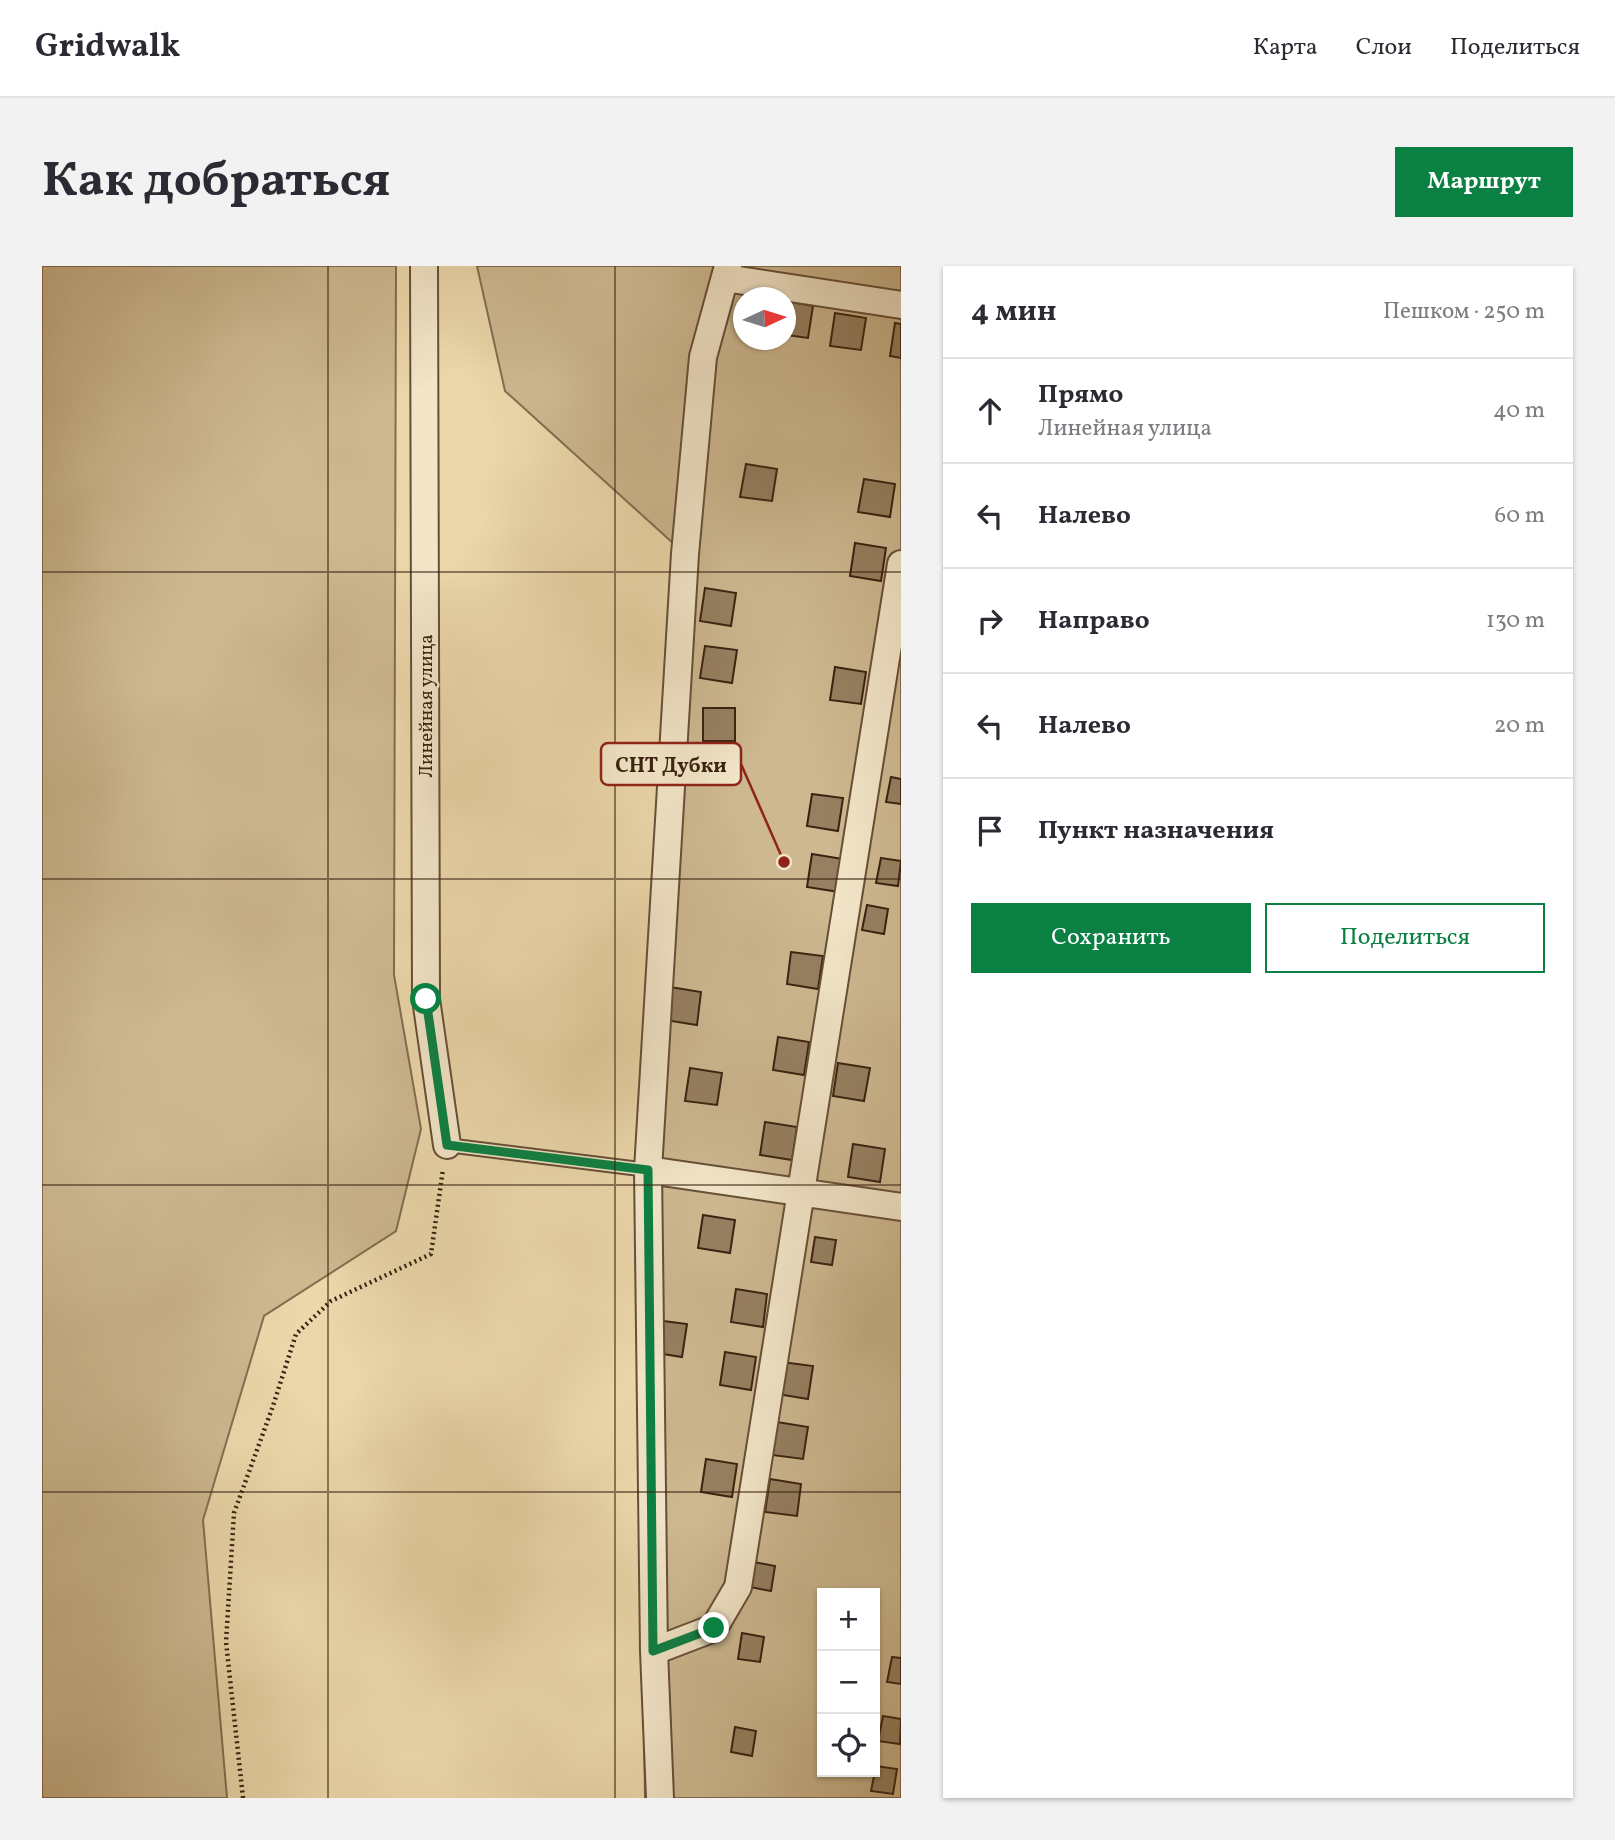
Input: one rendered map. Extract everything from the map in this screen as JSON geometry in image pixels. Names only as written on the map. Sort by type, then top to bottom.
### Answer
[{"type":"street","name":"Линейная улица","points":[[424,266],[426,999],[447,1145]]},
{"type":"street","points":[[660,1798],[653,1651],[648,1170],[686,541],[703,357],[727,272],[901,304]]},
{"type":"street","points":[[653,1651],[714,1628],[738,1587],[901,564]]},
{"type":"street","points":[[648,1170],[901,1207]]},
{"type":"lane","points":[[447,1145],[648,1170]]},
{"type":"path","points":[[243,1798],[226,1642],[234,1514],[296,1334],[331,1301],[431,1254],[447,1145]]},
{"type":"shaded area","points":[[42,266],[396,266],[394,975],[421,1129],[396,1231],[264,1316],[203,1520],[227,1798],[42,1798]]},
{"type":"shaded area","points":[[477,266],[901,266],[901,1798],[645,1798],[637,1253],[685,554],[505,391]]},
{"type":"building","points":[[796,303],[813,306],[808,338],[796,336]]},
{"type":"building","points":[[835,313],[866,318],[861,350],[830,346]]},
{"type":"building","points":[[895,323],[901,324],[901,358],[890,356]]},
{"type":"building","points":[[746,464],[777,469],[772,501],[740,497]]},
{"type":"building","points":[[864,479],[895,484],[890,517],[858,512]]},
{"type":"building","points":[[855,543],[886,548],[881,581],[850,576]]},
{"type":"building","points":[[705,588],[736,593],[731,626],[700,621]]},
{"type":"building","points":[[705,646],[737,650],[732,683],[700,678]]},
{"type":"building","points":[[835,667],[866,672],[861,704],[830,700]]},
{"type":"building","points":[[703,708],[735,708],[735,741],[703,741]]},
{"type":"building","points":[[891,777],[901,779],[901,804],[886,802]]},
{"type":"building","points":[[812,794],[843,798],[838,831],[807,826]]},
{"type":"building","points":[[812,854],[843,859],[839,892],[807,887]]},
{"type":"building","points":[[881,858],[901,861],[898,886],[876,883]]},
{"type":"building","points":[[867,905],[888,909],[884,934],[862,930]]},
{"type":"building","points":[[791,952],[823,956],[818,989],[787,984]]},
{"type":"building","points":[[670,987],[701,992],[697,1025],[665,1020]]},
{"type":"building","points":[[778,1037],[809,1042],[804,1075],[773,1070]]},
{"type":"building","points":[[838,1063],[870,1068],[864,1101],[833,1096]]},
{"type":"building","points":[[690,1068],[722,1073],[717,1105],[685,1101]]},
{"type":"building","points":[[765,1122],[797,1127],[792,1160],[760,1155]]},
{"type":"building","points":[[853,1144],[885,1149],[880,1182],[848,1177]]},
{"type":"building","points":[[703,1215],[735,1220],[730,1253],[698,1248]]},
{"type":"building","points":[[815,1237],[836,1240],[832,1265],[811,1262]]},
{"type":"building","points":[[736,1289],[767,1294],[763,1327],[731,1322]]},
{"type":"building","points":[[656,1320],[687,1324],[682,1357],[650,1352]]},
{"type":"building","points":[[725,1352],[756,1357],[751,1390],[720,1385]]},
{"type":"building","points":[[782,1362],[813,1366],[808,1399],[777,1394]]},
{"type":"building","points":[[777,1422],[808,1427],[803,1459],[772,1455]]},
{"type":"building","points":[[706,1459],[737,1464],[732,1497],[701,1492]]},
{"type":"building","points":[[770,1479],[801,1484],[797,1516],[765,1512]]},
{"type":"building","points":[[754,1562],[775,1566],[771,1591],[750,1587]]},
{"type":"building","points":[[742,1633],[764,1637],[760,1662],[738,1659]]},
{"type":"building","points":[[892,1657],[901,1658],[901,1684],[887,1682]]},
{"type":"building","points":[[883,1716],[901,1719],[900,1744],[880,1741]]},
{"type":"building","points":[[735,1727],[756,1731],[752,1756],[731,1752]]},
{"type":"building","points":[[880,1767],[897,1769],[893,1794],[871,1791],[874,1777],[880,1777]]},
{"type":"place","name":"СНТ Дубки","points":[[784,862]]},
{"type":"route","points":[[426,999],[447,1145],[648,1170],[653,1651],[714,1628]]}]
